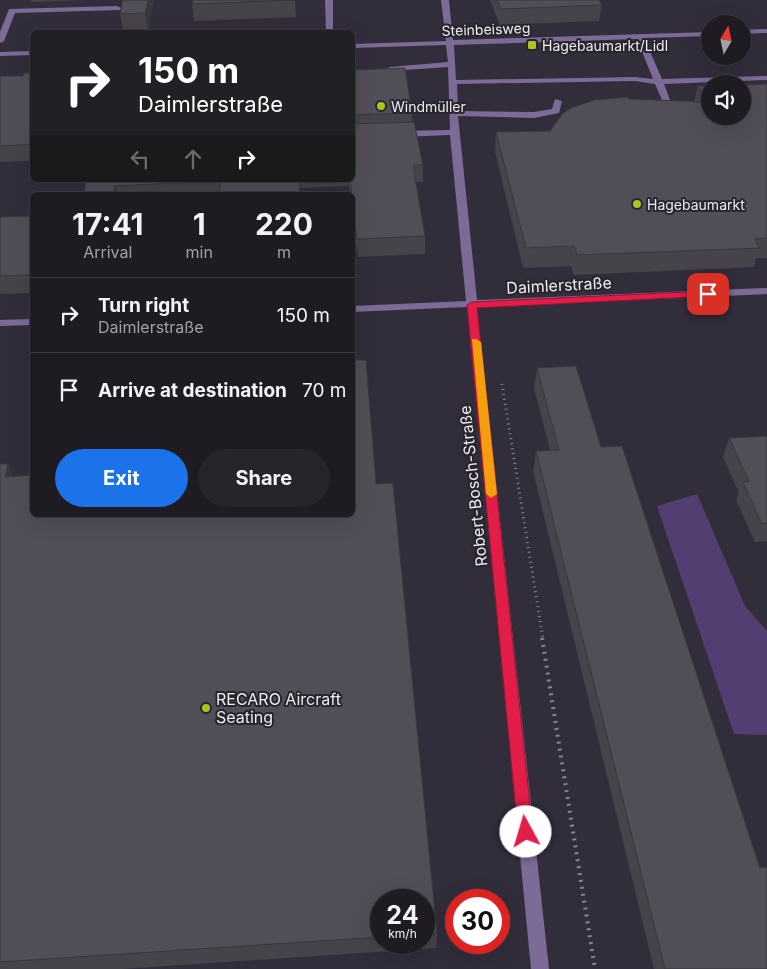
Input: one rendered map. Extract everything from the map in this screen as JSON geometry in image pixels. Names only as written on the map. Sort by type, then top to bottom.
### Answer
[{"type":"street","points":[[0,41],[17,0]]},
{"type":"street","points":[[329,0],[330,30]]},
{"type":"street","name":"Robert-Bosch-Straße","points":[[445,0],[452,64],[454,132],[540,969]]},
{"type":"street","points":[[12,11],[117,8]]},
{"type":"street","points":[[751,32],[767,31]]},
{"type":"street","name":"Steinbeisweg","points":[[355,46],[701,34]]},
{"type":"street","points":[[640,37],[666,100]]},
{"type":"street","points":[[0,54],[30,53]]},
{"type":"street","points":[[379,70],[452,64]]},
{"type":"street","points":[[452,82],[635,79],[657,82],[767,78]]},
{"type":"street","points":[[453,113],[534,115],[556,111],[558,102]]},
{"type":"street","points":[[390,135],[454,132]]},
{"type":"street","name":"Daimlerstraße","points":[[355,309],[767,291]]},
{"type":"street","points":[[0,323],[30,322]]},
{"type":"path","points":[[502,382],[543,656],[595,969]]},
{"type":"shaded area","points":[[0,0],[767,0],[767,969],[0,969]]},
{"type":"shaded area","points":[[697,494],[745,606],[767,631],[767,735],[734,734],[657,506]]},
{"type":"building","points":[[123,0],[148,0],[145,13],[120,14]]},
{"type":"building","points":[[193,0],[295,0],[192,4]]},
{"type":"building","points":[[497,0],[599,0],[602,5],[501,9]]},
{"type":"building","name":"Windmüller","points":[[405,68],[412,113],[355,115],[355,70]]},
{"type":"building","points":[[24,73],[30,73],[30,144],[0,146],[0,76],[23,76]]},
{"type":"building","name":"Hagebaumarkt","points":[[767,84],[767,238],[755,239],[760,248],[577,255],[574,246],[526,248],[496,132],[550,131],[563,113],[571,108],[594,100],[628,97],[629,99],[701,102],[701,125],[751,125],[751,85]]},
{"type":"building","points":[[414,122],[423,165],[413,165],[425,236],[357,239],[355,192],[352,192],[350,182],[355,182],[355,124]]},
{"type":"building","points":[[86,182],[199,182],[115,186],[114,192],[84,192]]},
{"type":"building","points":[[220,182],[299,182],[300,192],[219,192]]},
{"type":"building","points":[[30,216],[30,275],[0,276],[1,217]]},
{"type":"building","name":"RECARO Aircraft Seating","points":[[355,360],[366,360],[376,484],[393,483],[433,889],[370,889],[370,938],[0,962],[0,464],[8,464],[5,477],[30,475],[30,517],[355,517]]},
{"type":"building","points":[[576,366],[601,447],[622,446],[760,868],[767,867],[767,969],[665,969],[536,451],[559,450],[537,368]]},
{"type":"building","points":[[767,436],[767,523],[762,524],[743,482],[749,481],[729,438]]},
{"type":"building","name":"RECARO Aircraft Seating","points":[[435,913],[437,933],[435,933]]},
{"type":"slow traffic","points":[[476,342],[491,494]]},
{"type":"place","name":"Hagebaumarkt/Lidl","points":[[532,45]]},
{"type":"place","name":"Windmüller","points":[[381,106]]},
{"type":"place","name":"Hagebaumarkt","points":[[637,204]]},
{"type":"place","name":"RECARO Aircraft Seating","points":[[206,708]]},
{"type":"route","points":[[526,832],[472,305],[708,294]]}]
